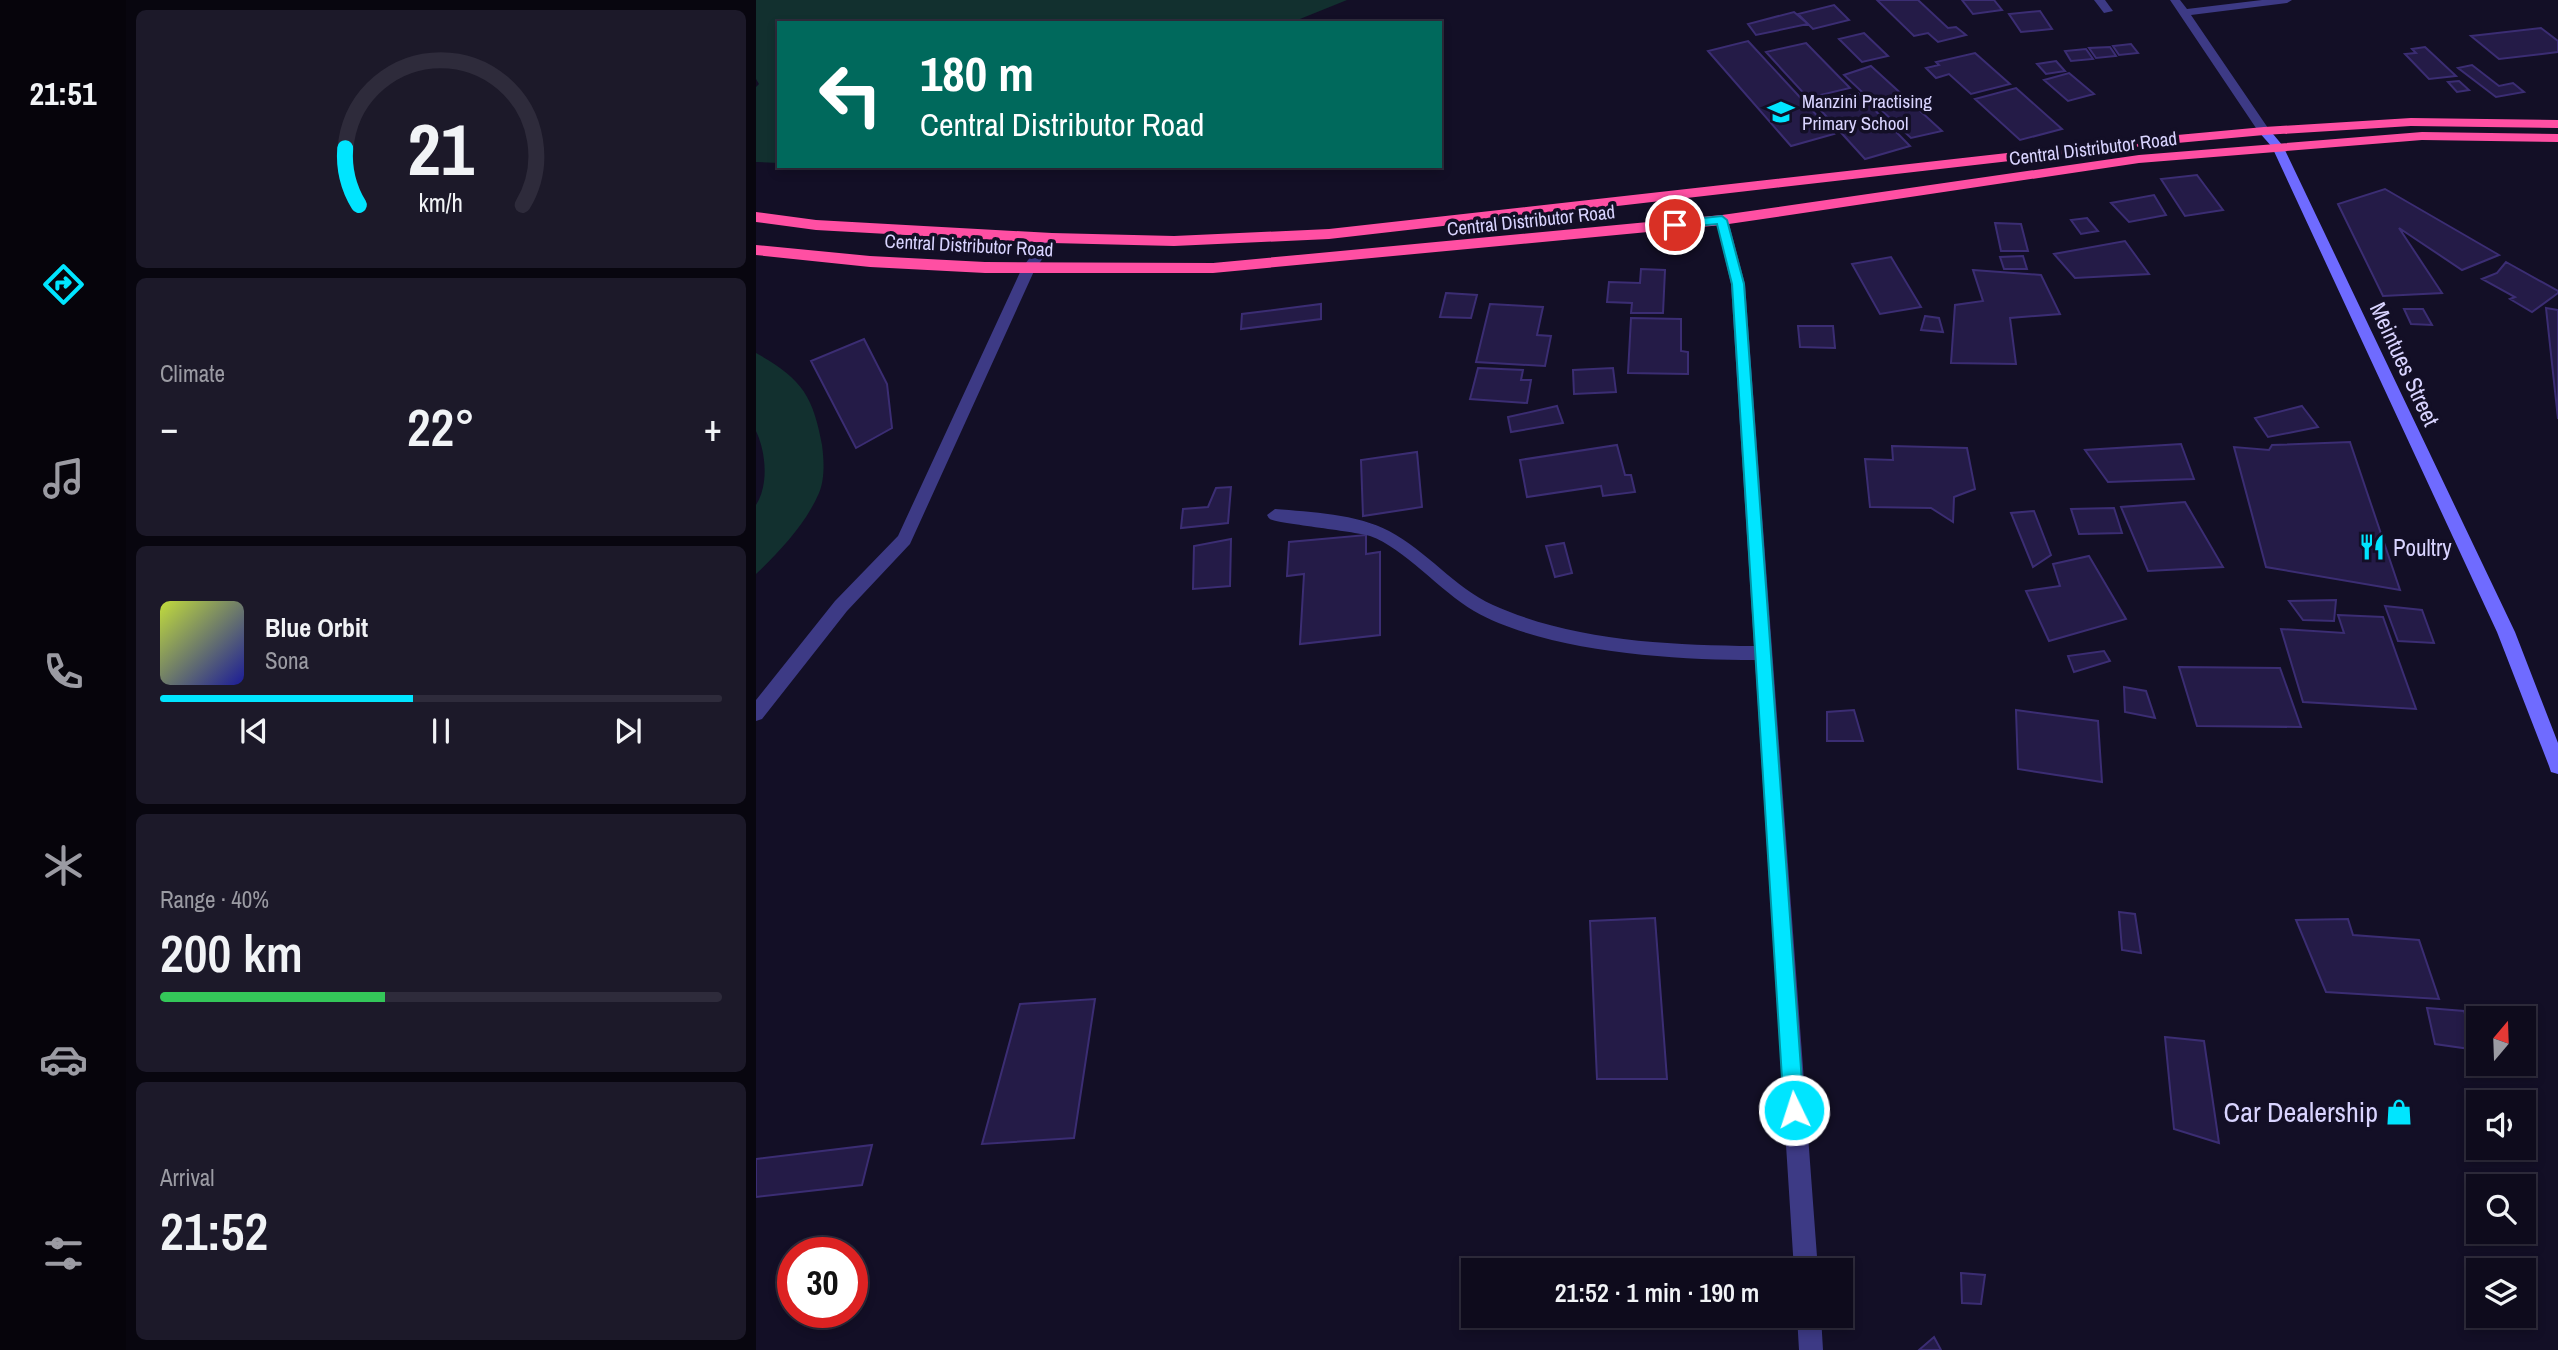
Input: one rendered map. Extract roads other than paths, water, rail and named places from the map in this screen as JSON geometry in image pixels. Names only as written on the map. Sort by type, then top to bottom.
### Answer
[{"type":"highway","name":"Central Distributor Road","points":[[756,217],[816,225],[1052,238],[1174,241],[1329,234],[2264,131],[2411,122],[2558,124]]},
{"type":"highway","name":"Central Distributor Road","points":[[756,250],[798,255],[1029,268],[1213,268],[1312,261],[1722,220],[2139,159],[2422,136],[2558,138]]},
{"type":"street","points":[[2099,0],[2108,11]]},
{"type":"street","name":"Meintues Street","points":[[2175,0],[2277,146],[2506,632],[2558,766]]},
{"type":"street","points":[[2184,13],[2287,0]]},
{"type":"street","points":[[1722,220],[1738,284],[1805,1258]]},
{"type":"street","points":[[756,713],[841,606],[904,540],[1029,268],[1052,238]]},
{"type":"street","points":[[1275,515],[1313,519],[1382,534],[1456,590],[1497,614],[1510,618],[1627,647],[1694,654],[1762,653]]},
{"type":"street","points":[[1810,1328],[1811,1350]]},
{"type":"place","name":"Manzini Practising Primary School","points":[[1781,112]]},
{"type":"place","name":"Poultry","points":[[2372,547]]},
{"type":"place","name":"Car Dealership","points":[[2399,1112]]}]
